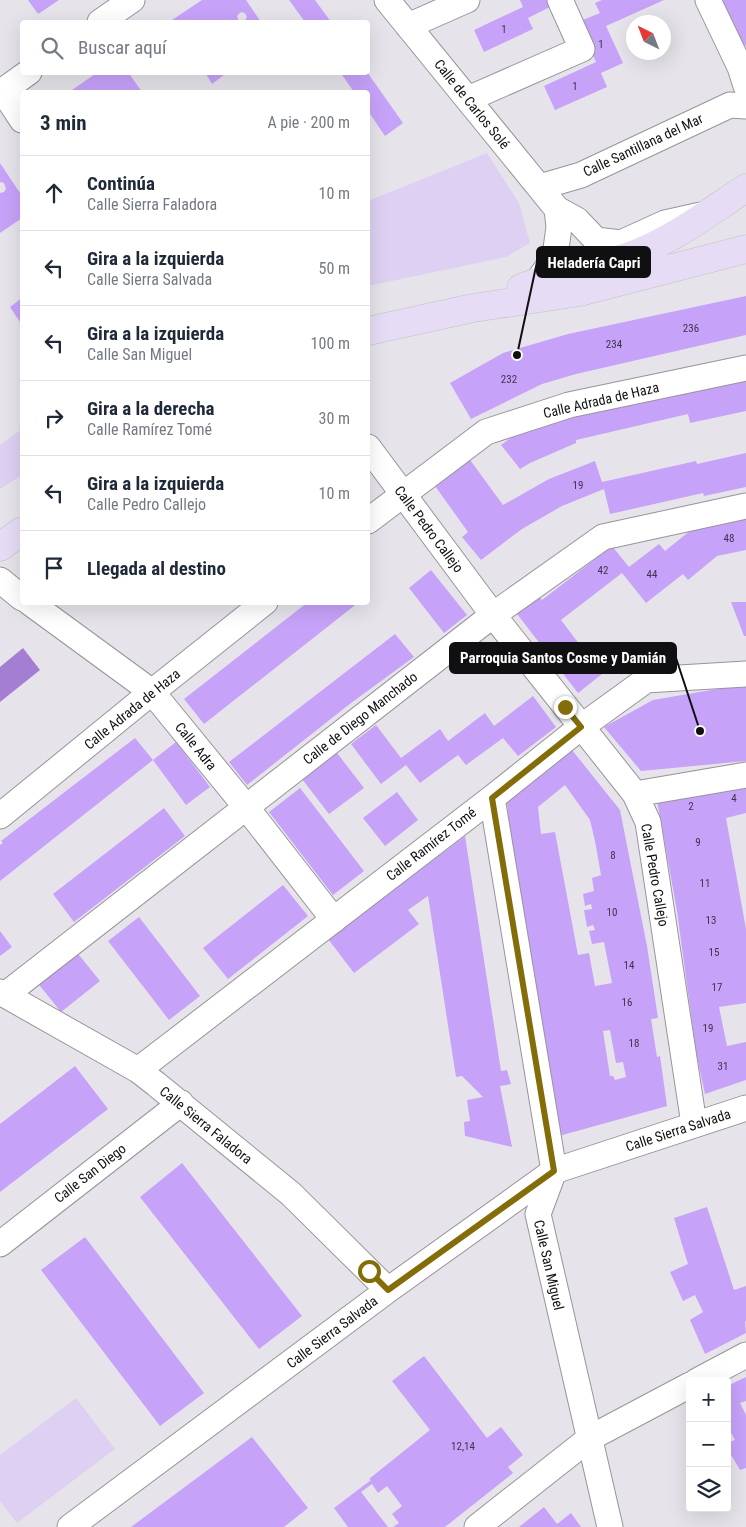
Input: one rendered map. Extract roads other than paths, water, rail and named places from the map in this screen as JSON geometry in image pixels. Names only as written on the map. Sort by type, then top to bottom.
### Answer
[{"type":"main road","points":[[473,308],[538,281],[628,256],[656,244],[746,188]]},
{"type":"main road","points":[[370,331],[473,308],[580,292],[746,249]]},
{"type":"main road","points":[[0,547],[20,532]]},
{"type":"street","points":[[103,20],[132,0]]},
{"type":"street","name":"Calle de Carlos Solé","points":[[387,0],[557,209],[577,220],[596,240],[620,243],[665,223],[708,213]]},
{"type":"street","points":[[408,26],[467,0]]},
{"type":"street","points":[[468,99],[582,49],[560,0]]},
{"type":"street","points":[[708,0],[740,67],[746,86]]},
{"type":"street","points":[[20,117],[1,92],[25,75]]},
{"type":"street","name":"Calle Santillana del Mar","points":[[540,187],[581,176],[730,105],[746,106]]},
{"type":"street","points":[[538,281],[555,256],[559,227],[557,209]]},
{"type":"street","name":"Calle Adrada de Haza","points":[[370,519],[486,432],[568,405],[746,368]]},
{"type":"street","name":"Calle Pedro Callejo","points":[[370,450],[493,614],[635,794],[648,822],[694,1124]]},
{"type":"street","name":"Calle de Diego Manchado","points":[[2,994],[493,614],[603,537],[746,506]]},
{"type":"street","points":[[0,580],[20,596]]},
{"type":"street","name":"Calle Adra","points":[[33,605],[152,692],[246,807],[334,920]]},
{"type":"street","name":"Calle Adrada de Haza","points":[[0,816],[261,605]]},
{"type":"street","name":"Calle Ramírez Tomé","points":[[138,1070],[492,798],[581,727],[646,680],[746,674]]},
{"type":"street","points":[[635,794],[746,775]]},
{"type":"street","name":"Calle San Miguel","points":[[492,798],[554,1171],[538,1214],[610,1527]]},
{"type":"street","name":"Calle Sierra Faladora","points":[[2,994],[138,1070],[291,1194],[388,1290]]},
{"type":"street","name":"Calle San Diego","points":[[0,1244],[181,1103]]},
{"type":"street","name":"Calle Sierra Salvada","points":[[81,1524],[388,1290],[554,1171],[746,1108]]},
{"type":"street","points":[[705,1377],[746,1355]]},
{"type":"street","points":[[477,1527],[590,1438],[686,1387]]},
{"type":"place","name":"Heladería Capri","points":[[517,355]]},
{"type":"place","name":"Parroquia Santos Cosme y Damián","points":[[700,731]]}]
